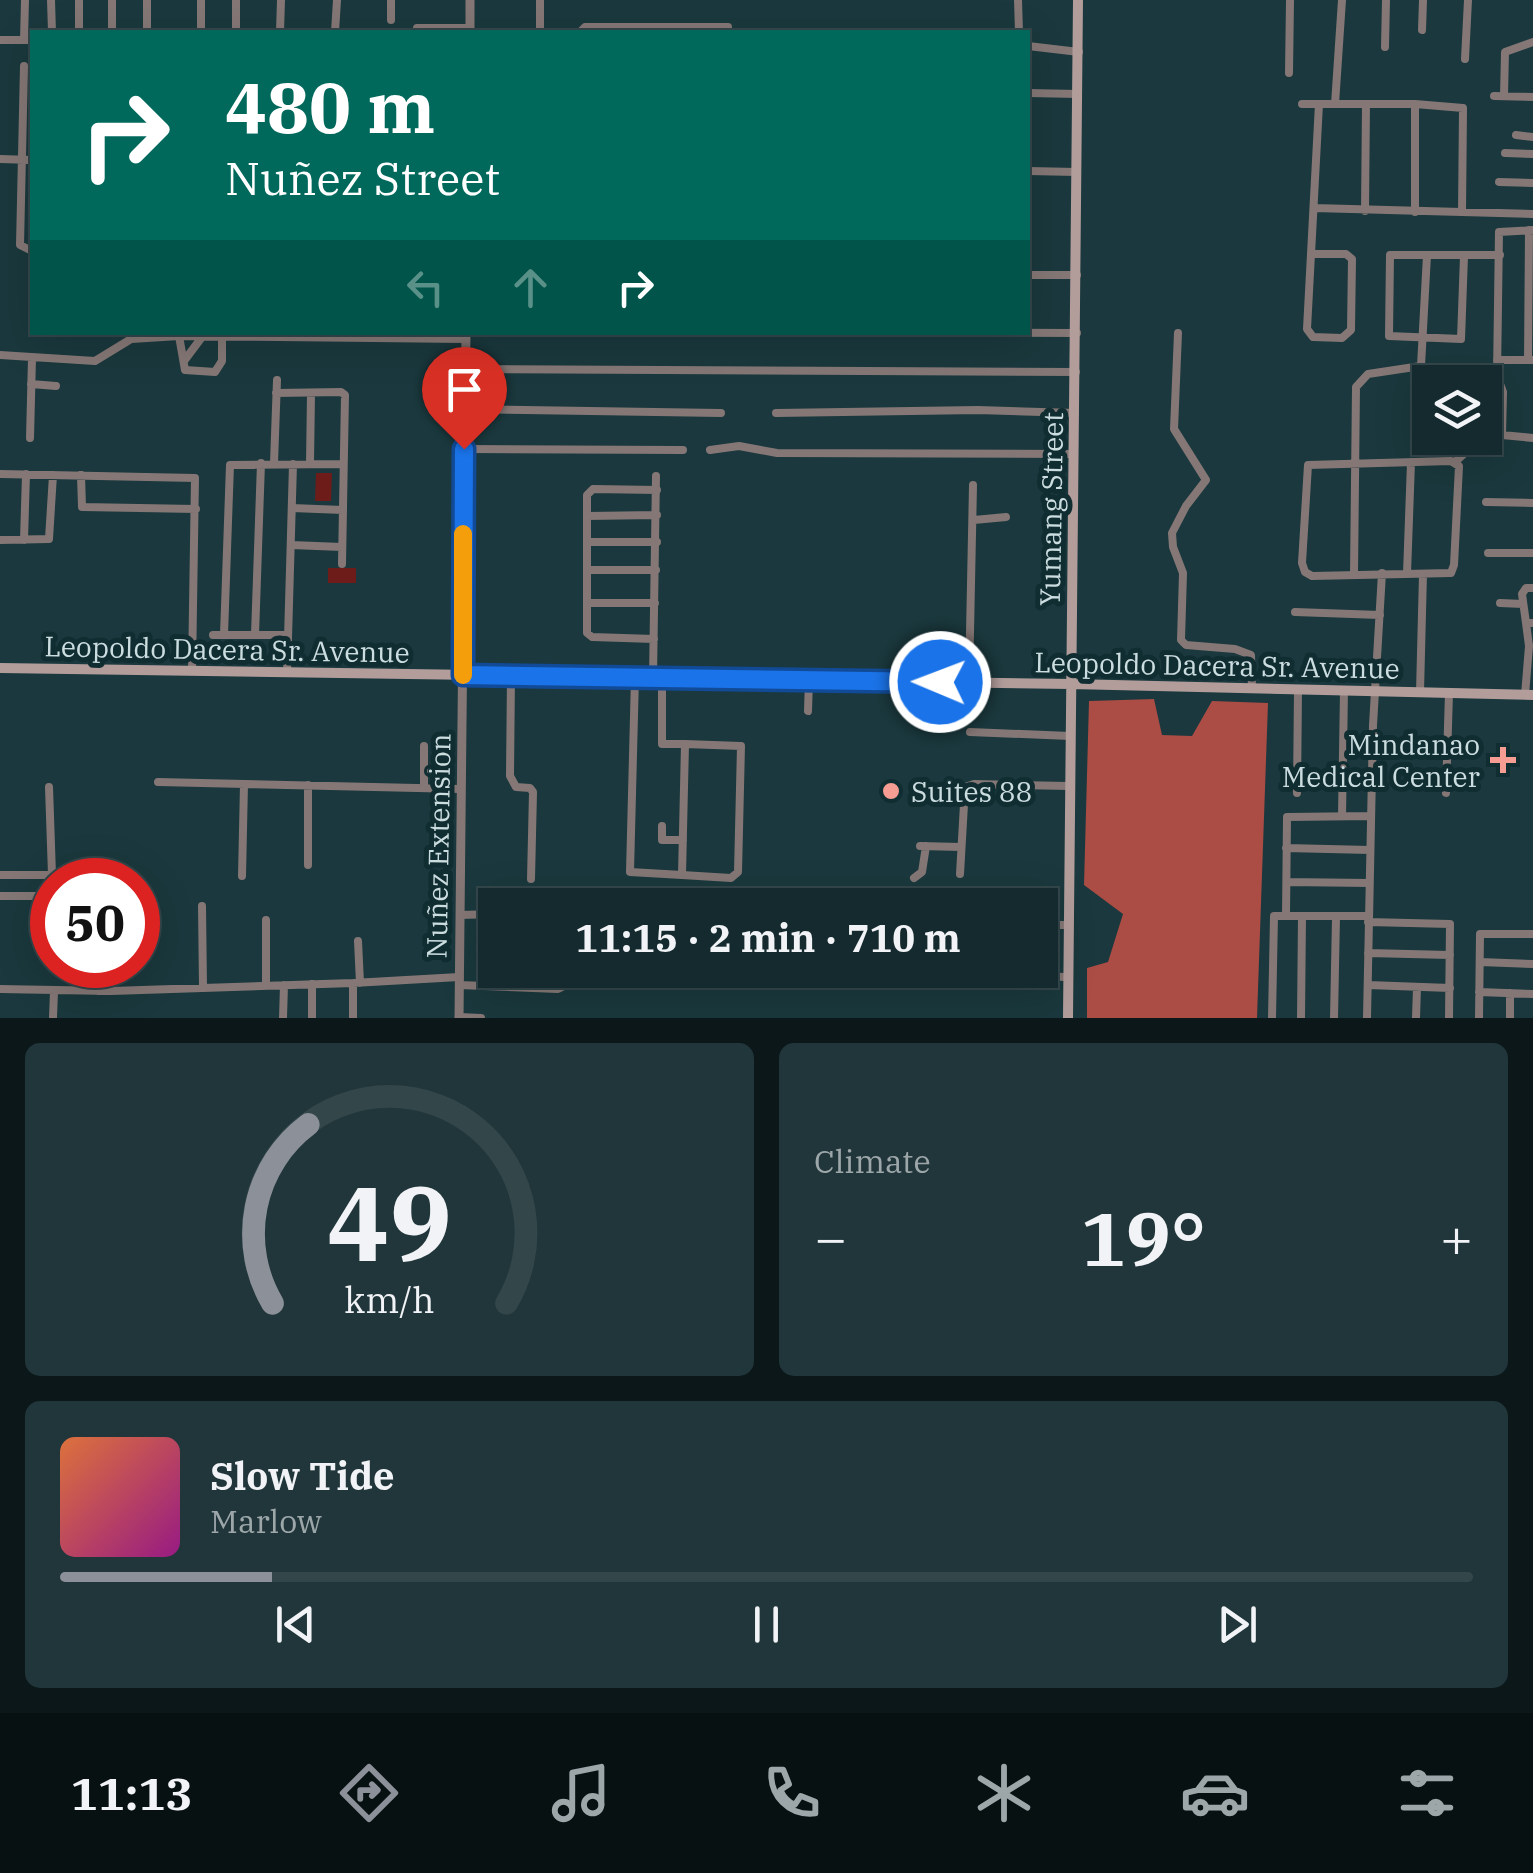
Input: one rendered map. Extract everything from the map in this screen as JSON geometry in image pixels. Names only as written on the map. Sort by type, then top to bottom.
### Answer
[{"type":"main road","name":"Yumang Street","points":[[1068,1018],[1078,0]]},
{"type":"main road","name":"Leopoldo Dacera Sr. Avenue","points":[[0,668],[969,682],[1529,695]]},
{"type":"street","points":[[0,40],[28,40],[25,0]]},
{"type":"street","points":[[52,0],[52,30]]},
{"type":"street","points":[[78,30],[79,0]]},
{"type":"street","points":[[112,0],[112,30]]},
{"type":"street","points":[[147,30],[148,0]]},
{"type":"street","points":[[201,0],[201,30]]},
{"type":"street","points":[[236,0],[236,30]]},
{"type":"street","points":[[280,0],[280,30]]},
{"type":"street","points":[[335,30],[337,0]]},
{"type":"street","points":[[390,20],[391,0]]},
{"type":"street","points":[[416,30],[470,30],[470,0]]},
{"type":"street","points":[[540,0],[540,30]]},
{"type":"street","points":[[1018,0],[1020,30]]},
{"type":"street","points":[[1289,73],[1290,0]]},
{"type":"street","points":[[1336,104],[1342,0]]},
{"type":"street","points":[[1385,46],[1386,0]]},
{"type":"street","points":[[1422,30],[1423,0]]},
{"type":"street","points":[[1465,59],[1468,0]]},
{"type":"street","points":[[582,30],[728,28]]},
{"type":"street","points":[[1533,42],[1505,52],[1499,96],[1533,97]]},
{"type":"street","points":[[1030,46],[1078,52]]},
{"type":"street","points":[[24,66],[20,245],[30,251]]},
{"type":"street","points":[[1030,93],[1078,94]]},
{"type":"street","points":[[1302,104],[1463,108],[1462,212]]},
{"type":"street","points":[[1311,254],[1346,254],[1352,259],[1351,330],[1342,338],[1317,338],[1308,333],[1311,254],[1319,104]]},
{"type":"street","points":[[1364,210],[1366,104]]},
{"type":"street","points":[[1415,104],[1416,212]]},
{"type":"street","points":[[1516,135],[1533,136]]},
{"type":"street","points":[[1504,153],[1533,154]]},
{"type":"street","points":[[0,159],[30,160]]},
{"type":"street","points":[[1030,172],[1078,172]]},
{"type":"street","points":[[1499,182],[1533,183]]},
{"type":"street","points":[[1314,208],[1533,214]]},
{"type":"street","points":[[1498,360],[1531,360],[1531,230],[1500,230],[1500,255],[1498,360],[1498,365]]},
{"type":"street","points":[[1464,256],[1462,337],[1456,341],[1394,338],[1387,333],[1388,261],[1392,254],[1500,255]]},
{"type":"street","points":[[1354,575],[1354,398],[1359,380],[1368,374],[1421,366],[1427,254]]},
{"type":"street","points":[[1030,275],[1077,275]]},
{"type":"street","points":[[1030,333],[1076,333]]},
{"type":"street","points":[[1178,333],[1174,429],[1206,480],[1172,533],[1183,573],[1181,640],[1186,645],[1234,649],[1250,655],[1252,688]]},
{"type":"street","points":[[183,362],[206,335]]},
{"type":"street","points":[[0,355],[95,361],[131,340],[246,335]]},
{"type":"street","points":[[409,335],[466,336]]},
{"type":"street","points":[[179,336],[188,371],[217,371],[222,361],[222,336]]},
{"type":"street","name":"Nuñez Extension","points":[[459,1018],[466,336]]},
{"type":"street","points":[[30,438],[32,358]]},
{"type":"street","points":[[465,369],[1076,372]]},
{"type":"street","points":[[274,464],[277,380]]},
{"type":"street","points":[[32,384],[56,386]]},
{"type":"street","points":[[1502,390],[1502,435],[1533,438]]},
{"type":"street","points":[[276,393],[345,395],[342,564]]},
{"type":"street","points":[[310,464],[311,394]]},
{"type":"street","points":[[465,409],[720,413]]},
{"type":"street","points":[[776,413],[1075,413]]},
{"type":"street","points":[[710,450],[739,446],[777,453],[1074,454]]},
{"type":"street","points":[[464,449],[683,450]]},
{"type":"street","points":[[1455,462],[1459,466],[1454,569],[1447,575],[1312,576],[1305,572],[1302,563],[1307,467],[1312,463],[1455,462],[1463,455]]},
{"type":"street","points":[[1408,574],[1411,462]]},
{"type":"street","points":[[224,635],[230,467],[235,463],[343,464]]},
{"type":"street","points":[[255,635],[261,463]]},
{"type":"street","points":[[287,672],[294,464]]},
{"type":"street","points":[[0,474],[193,476],[196,508],[192,671]]},
{"type":"street","points":[[24,540],[26,474]]},
{"type":"street","points":[[0,540],[43,541],[50,537],[53,474]]},
{"type":"street","points":[[80,475],[82,507],[196,508]]},
{"type":"street","points":[[635,678],[630,872],[731,878],[738,872],[741,746],[662,744],[654,640],[656,476]]},
{"type":"street","points":[[969,682],[973,485]]},
{"type":"street","points":[[654,640],[592,638],[587,630],[587,495],[593,489],[657,490]]},
{"type":"street","points":[[1486,502],[1533,503]]},
{"type":"street","points":[[292,508],[343,510]]},
{"type":"street","points":[[587,516],[657,515]]},
{"type":"street","points":[[974,520],[1006,517]]},
{"type":"street","points":[[587,542],[657,542]]},
{"type":"street","points":[[291,545],[342,547]]},
{"type":"street","points":[[1488,553],[1533,553]]},
{"type":"street","points":[[587,570],[656,570]]},
{"type":"street","points":[[1367,1018],[1374,691],[1382,573]]},
{"type":"street","points":[[1420,692],[1423,574]]},
{"type":"street","points":[[1529,695],[1530,623],[1522,592],[1533,588]]},
{"type":"street","points":[[587,603],[656,602]]},
{"type":"street","points":[[1500,603],[1523,604]]},
{"type":"street","points":[[1295,612],[1380,615]]},
{"type":"street","points":[[213,634],[288,635]]},
{"type":"street","points":[[511,676],[510,776],[516,786],[533,792],[532,878]]},
{"type":"street","points":[[808,712],[809,680]]},
{"type":"street","points":[[1296,793],[1298,689]]},
{"type":"street","points":[[1342,816],[1344,690]]},
{"type":"street","points":[[1446,794],[1450,692]]},
{"type":"street","points":[[970,732],[1070,736]]},
{"type":"street","points":[[682,876],[684,744]]},
{"type":"street","points":[[424,746],[424,788]]},
{"type":"street","points":[[158,782],[460,789]]},
{"type":"street","points":[[242,876],[244,784]]},
{"type":"street","points":[[960,874],[962,791],[970,784],[1070,786]]},
{"type":"street","points":[[0,875],[52,875],[49,786]]},
{"type":"street","points":[[308,786],[308,865]]},
{"type":"street","points":[[1286,915],[1288,816],[1370,816]]},
{"type":"street","points":[[662,826],[662,840],[683,840]]},
{"type":"street","points":[[914,878],[922,872],[923,846],[961,847]]},
{"type":"street","points":[[1286,848],[1370,850]]},
{"type":"street","points":[[1287,882],[1369,883]]},
{"type":"street","points":[[0,896],[30,896]]},
{"type":"street","points":[[202,906],[203,987]]},
{"type":"street","points":[[1058,921],[1068,911]]},
{"type":"street","points":[[460,915],[478,914]]},
{"type":"street","points":[[1272,1018],[1272,919],[1276,915],[1448,922],[1449,1018]]},
{"type":"street","points":[[1301,1018],[1302,916]]},
{"type":"street","points":[[1334,1018],[1336,916]]},
{"type":"street","points":[[266,920],[266,986]]},
{"type":"street","points":[[1058,925],[1068,926]]},
{"type":"street","points":[[1479,1018],[1482,933],[1533,934]]},
{"type":"street","points":[[353,1018],[358,942]]},
{"type":"street","points":[[1368,953],[1450,955]]},
{"type":"street","points":[[1480,962],[1533,964]]},
{"type":"street","points":[[1058,977],[1068,977]]},
{"type":"street","points":[[0,990],[478,983]]},
{"type":"street","points":[[312,984],[312,1018]]},
{"type":"street","points":[[283,1018],[284,985]]},
{"type":"street","points":[[1368,985],[1450,988]]},
{"type":"street","points":[[1416,1018],[1417,987]]},
{"type":"street","points":[[53,1018],[54,991]]},
{"type":"street","points":[[1479,992],[1533,994]]},
{"type":"street","points":[[1510,993],[1510,1018]]},
{"type":"street","points":[[459,1018],[481,1018]]},
{"type":"shaded area","points":[[316,473],[332,473],[331,501],[315,501]]},
{"type":"shaded area","points":[[328,568],[356,568],[356,583],[328,583]]},
{"type":"shaded area","points":[[1154,699],[1162,735],[1192,736],[1212,701],[1268,703],[1257,1018],[1087,1018],[1087,968],[1108,962],[1123,914],[1084,885],[1089,701]]},
{"type":"slow traffic","points":[[463,534],[463,675]]},
{"type":"place","name":"Mindanao Medical Center","points":[[1503,760]]},
{"type":"place","name":"Suites 88","points":[[891,791]]},
{"type":"route","points":[[464,449],[463,675],[940,682]]}]
